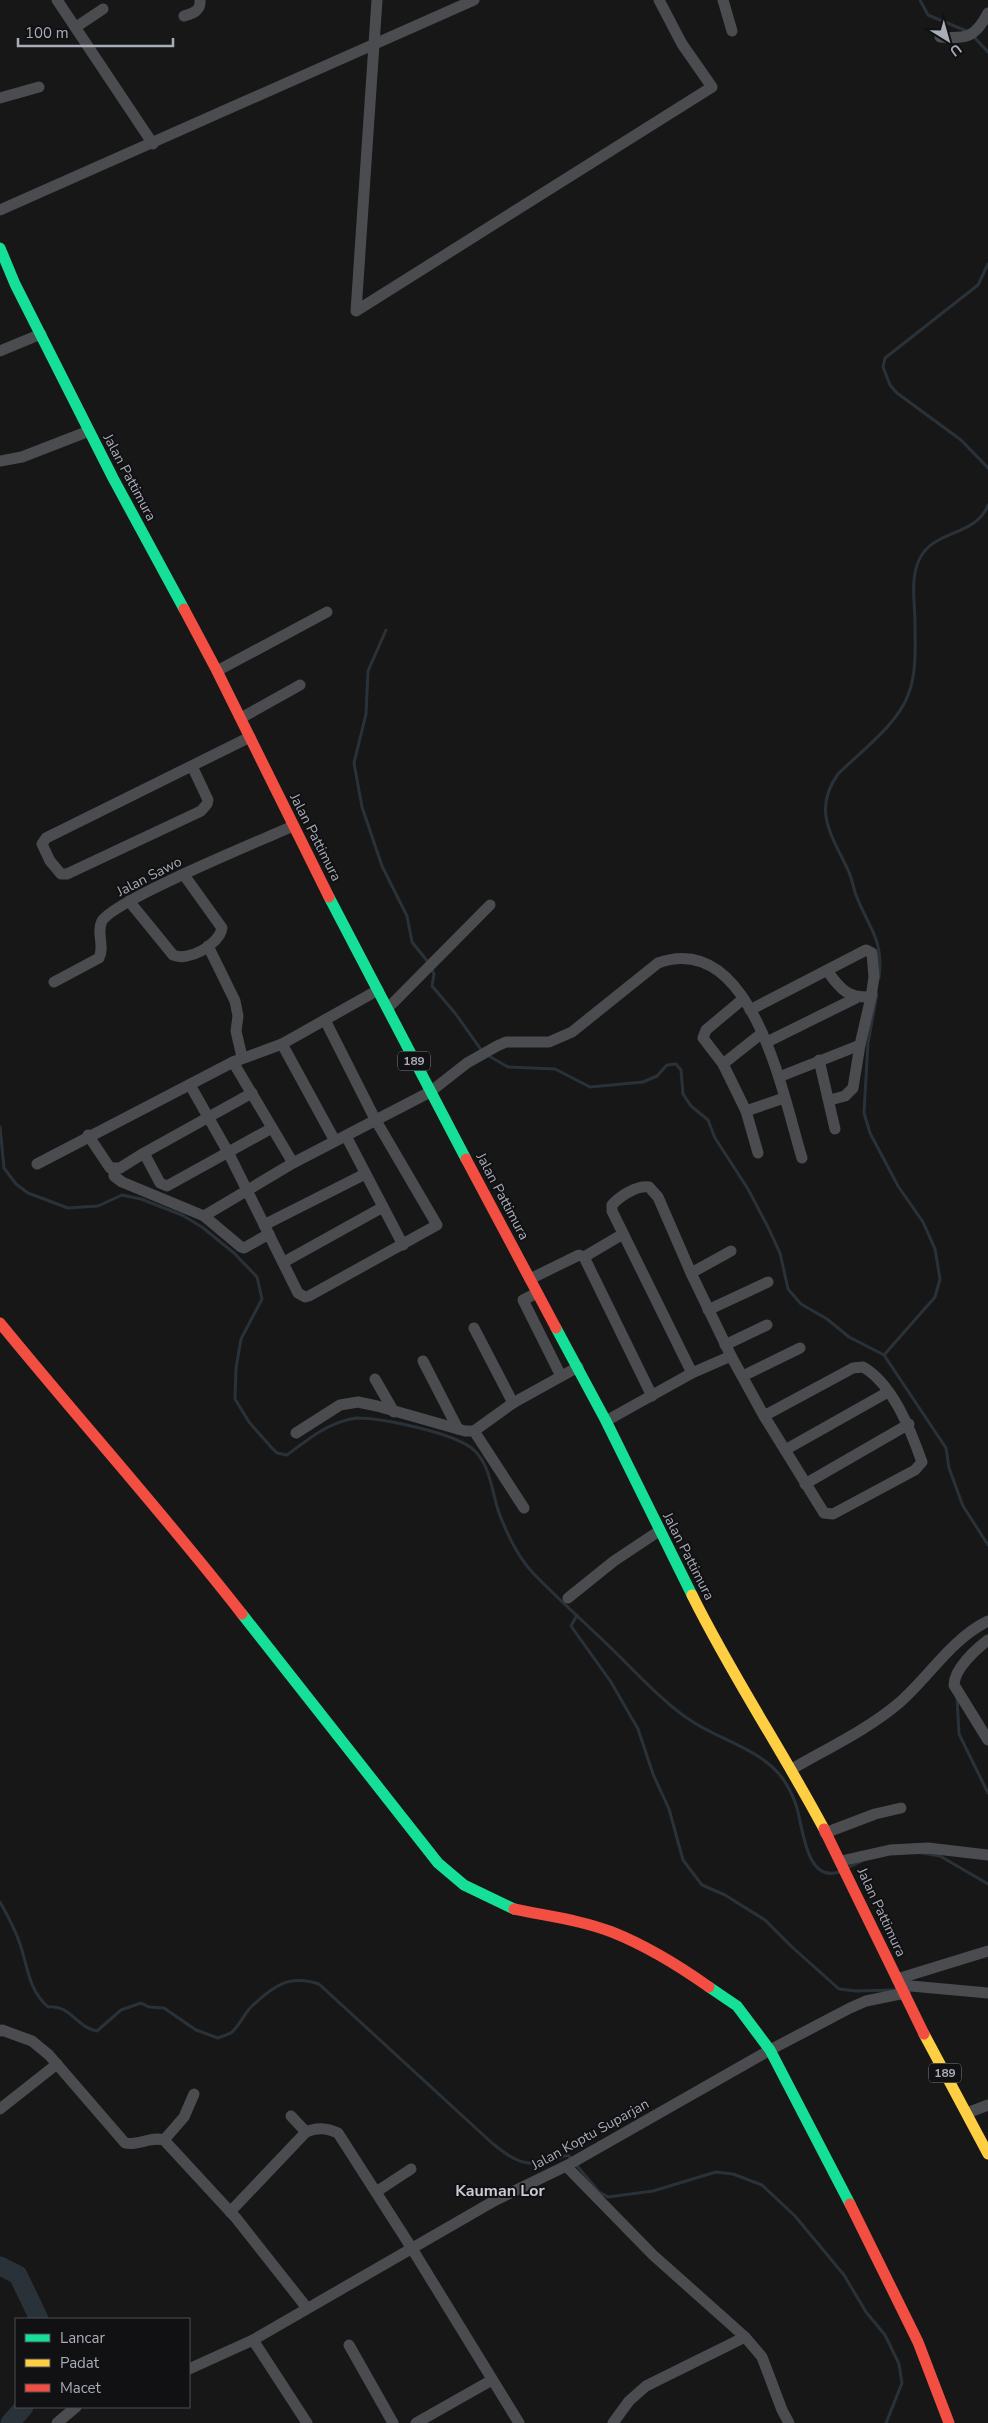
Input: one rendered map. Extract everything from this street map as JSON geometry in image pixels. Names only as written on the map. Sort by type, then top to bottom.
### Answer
[{"type":"main road","name":"Jalan Pattimura","points":[[0,248],[15,284],[89,431],[217,671],[293,826],[430,1092],[606,1421],[659,1532],[738,1682],[792,1769],[844,1867],[935,2057],[988,2154]]},
{"type":"main road","points":[[0,1323],[204,1565],[438,1863],[464,1885],[501,1905],[611,1932],[675,1963],[737,2006],[770,2050],[889,2283],[918,2342],[949,2423]]},
{"type":"street","points":[[57,0],[152,144]]},
{"type":"street","points":[[184,16],[197,10],[200,0]]},
{"type":"street","points":[[377,0],[376,45],[356,311],[712,87],[682,44],[664,2]]},
{"type":"street","points":[[0,210],[474,0]]},
{"type":"street","points":[[723,0],[732,31]]},
{"type":"street","points":[[76,28],[103,9]]},
{"type":"street","points":[[940,37],[961,38],[971,35],[978,29],[988,13]]},
{"type":"street","points":[[0,98],[39,87]]},
{"type":"street","points":[[0,352],[41,334]]},
{"type":"street","points":[[0,461],[22,457],[89,431]]},
{"type":"street","points":[[217,671],[327,612]]},
{"type":"street","points":[[241,718],[300,685]]},
{"type":"street","points":[[192,766],[208,800],[208,804],[201,811],[67,874],[61,874],[50,861],[42,844],[46,838],[250,737]]},
{"type":"street","name":"Jalan Sawo","points":[[54,982],[99,958],[102,945],[99,931],[103,920],[129,901],[293,826]]},
{"type":"street","points":[[129,901],[173,955],[182,958],[208,946],[221,934],[222,928],[184,875]]},
{"type":"street","points":[[388,1008],[490,905]]},
{"type":"street","points":[[208,946],[236,1001],[238,1060],[252,1093],[293,1163]]},
{"type":"street","points":[[750,1010],[828,972],[861,952],[870,951],[874,960],[871,997],[853,1088],[844,1096],[830,1100]]},
{"type":"street","points":[[204,1216],[293,1163],[430,1092],[482,1054],[497,1046],[506,1042],[540,1043],[559,1039],[572,1032],[658,963],[670,958],[701,961],[717,968],[725,974],[743,999],[764,1038],[779,1077],[802,1158]]},
{"type":"street","points":[[828,972],[838,985],[856,998]]},
{"type":"street","points":[[37,1164],[88,1135],[238,1060],[282,1044],[378,990]]},
{"type":"street","points":[[723,1064],[764,1038],[856,998],[871,997]]},
{"type":"street","points":[[743,999],[703,1035],[723,1064],[746,1110],[758,1153]]},
{"type":"street","points":[[190,1085],[228,1152],[298,1293],[304,1297],[435,1228],[437,1223],[375,1119],[325,1020]]},
{"type":"street","points":[[282,1044],[340,1138],[365,1174],[403,1245]]},
{"type":"street","points":[[779,1077],[860,1045]]},
{"type":"street","points":[[819,1060],[830,1100],[835,1129]]},
{"type":"street","points":[[88,1135],[103,1161],[110,1168],[120,1168],[144,1152],[252,1093]]},
{"type":"street","points":[[746,1110],[784,1098]]},
{"type":"street","points":[[144,1152],[163,1186],[272,1128]]},
{"type":"street","points":[[114,1168],[114,1176],[130,1187],[204,1216],[240,1247],[244,1248],[267,1229],[365,1174]]},
{"type":"street","points":[[692,1373],[614,1218],[612,1205],[638,1188],[649,1186],[658,1197],[691,1273],[731,1356],[764,1416],[804,1484],[824,1513],[833,1514],[915,1470],[922,1462],[909,1424],[888,1392],[868,1370],[858,1366],[764,1416]]},
{"type":"street","points":[[284,1262],[383,1207]]},
{"type":"street","points":[[584,1257],[623,1234]]},
{"type":"street","points":[[691,1273],[731,1251]]},
{"type":"street","points":[[530,1279],[579,1255],[584,1257],[652,1396]]},
{"type":"street","points":[[708,1310],[768,1282]]},
{"type":"street","points":[[538,1293],[523,1300],[561,1376]]},
{"type":"street","points":[[726,1345],[767,1324]]},
{"type":"street","points":[[474,1328],[513,1403]]},
{"type":"street","points":[[743,1376],[800,1348]]},
{"type":"street","points":[[606,1421],[692,1373],[731,1356]]},
{"type":"street","points":[[423,1361],[458,1429]]},
{"type":"street","points":[[296,1433],[331,1410],[349,1403],[377,1406],[458,1429],[474,1431],[513,1403],[578,1368]]},
{"type":"street","points":[[375,1379],[394,1412]]},
{"type":"street","points":[[785,1450],[888,1392]]},
{"type":"street","points":[[804,1484],[909,1424]]},
{"type":"street","points":[[474,1431],[524,1508]]},
{"type":"street","points":[[568,1598],[614,1561],[659,1532]]},
{"type":"street","points":[[792,1769],[888,1712],[910,1693],[959,1640],[988,1621]]},
{"type":"street","points":[[988,1640],[974,1652],[954,1680],[955,1688],[988,1740]]},
{"type":"street","points":[[825,1833],[875,1814],[901,1808]]},
{"type":"street","points":[[844,1867],[890,1850],[919,1848],[988,1855]]},
{"type":"street","points":[[901,1987],[988,1951]]},
{"type":"street","points":[[901,1987],[988,1993]]},
{"type":"street","name":"Jalan Koptu Suparjan","points":[[190,2369],[253,2340],[411,2247],[494,2201],[567,2166],[770,2050],[866,2001],[901,1987]]},
{"type":"street","points":[[1,2029],[32,2041],[57,2064],[125,2143],[131,2144],[155,2139],[164,2140],[230,2212],[307,2308]]},
{"type":"street","points":[[0,2110],[57,2064]]},
{"type":"street","points":[[164,2140],[184,2117],[192,2100]]},
{"type":"street","points":[[967,2113],[988,2105]]},
{"type":"street","points":[[291,2116],[306,2132]]},
{"type":"street","points":[[230,2212],[306,2132],[314,2128],[338,2133],[520,2423]]},
{"type":"street","points":[[567,2166],[654,2255],[745,2337],[762,2357],[773,2389],[789,2423]]},
{"type":"street","points":[[376,2192],[410,2169]]},
{"type":"street","points":[[613,2423],[629,2401],[646,2386],[745,2337]]},
{"type":"street","points":[[253,2340],[306,2423]]},
{"type":"street","points":[[349,2345],[393,2423]]},
{"type":"street","points":[[416,2423],[492,2380]]},
{"type":"street","points":[[57,2423],[75,2408]]},
{"type":"waterway","points":[[920,0],[928,15],[969,32]]},
{"type":"waterway","points":[[974,37],[988,52]]},
{"type":"waterway","points":[[988,264],[978,285],[885,358],[883,367],[890,385],[897,393],[961,440],[988,468]]},
{"type":"waterway","points":[[879,978],[880,965],[877,944],[827,823],[826,799],[830,787],[838,774],[896,717],[908,695],[914,669],[914,583],[919,560],[925,550],[934,543],[974,523],[988,505]]},
{"type":"waterway","points":[[386,630],[368,671],[366,714],[354,763],[362,807],[382,866],[407,916],[412,942],[428,962]]},
{"type":"waterway","points":[[431,968],[434,974],[432,986],[455,1013],[482,1051]]},
{"type":"waterway","points":[[877,994],[868,1043],[864,1113],[870,1133],[898,1186],[923,1222],[935,1249],[940,1279],[935,1297],[884,1355],[946,1448],[949,1468],[963,1506],[988,1545]]},
{"type":"waterway","points":[[487,1055],[508,1067],[555,1069],[590,1087],[643,1082],[657,1076],[667,1065],[676,1064],[681,1070],[683,1094],[691,1106],[708,1120],[715,1138],[748,1189],[769,1229],[780,1253],[788,1289],[801,1304],[827,1319],[849,1337],[884,1355]]},
{"type":"waterway","points":[[0,1127],[4,1168],[16,1184],[28,1193],[68,1208],[98,1206],[122,1195],[141,1199],[182,1215],[202,1227],[234,1253],[257,1277],[262,1299],[241,1339],[236,1368],[235,1399],[249,1422],[277,1453],[287,1455],[328,1427],[356,1418],[419,1428],[452,1438],[466,1444],[475,1451],[487,1471],[498,1510],[508,1535],[533,1573],[649,1686],[682,1715],[761,1758],[771,1766],[783,1778],[793,1797],[807,1850],[812,1861],[819,1869],[828,1873],[839,1872]]},
{"type":"waterway","points":[[577,1615],[571,1626],[611,1682],[638,1729],[653,1774],[669,1809],[683,1860],[702,1885],[725,1895],[765,1920],[839,1989],[856,1991],[895,1990]]},
{"type":"waterway","points":[[957,1697],[959,1734],[988,1793]]},
{"type":"waterway","points":[[922,1853],[940,1856],[988,1884]]},
{"type":"waterway","points":[[849,1867],[862,1861]]},
{"type":"waterway","points":[[0,1902],[16,1933],[29,1977],[36,1993],[48,2007],[56,2007],[68,2012],[90,2029],[97,2031],[121,2010],[141,2003],[149,2007],[164,2008],[196,2030],[218,2038],[232,2032],[251,2007],[274,1988],[290,1981],[308,1981],[319,1984],[492,2143],[520,2161],[536,2163],[568,2155],[599,2192],[608,2197],[653,2191],[716,2172],[733,2174],[762,2185],[795,2216],[844,2275],[866,2312],[885,2335],[899,2364],[902,2383],[886,2423]]},
{"type":"waterway","points":[[0,2266],[18,2275],[39,2318]]},
{"type":"waterway","points":[[10,2423],[23,2408]]},
{"type":"traffic: fast","points":[[0,248],[15,284],[113,478],[184,609]]},
{"type":"traffic: fast","points":[[329,897],[466,1159]]},
{"type":"traffic: fast","points":[[556,1328],[606,1421],[692,1595]]},
{"type":"traffic: fast","points":[[242,1614],[438,1863],[464,1885],[514,1909]]},
{"type":"traffic: fast","points":[[709,1987],[737,2006],[770,2050],[850,2204]]},
{"type":"traffic: slow","points":[[692,1595],[707,1625],[824,1829]]},
{"type":"traffic: slow","points":[[924,2034],[988,2154]]},
{"type":"traffic: jam","points":[[184,609],[217,671],[329,897]]},
{"type":"traffic: jam","points":[[466,1159],[556,1328]]},
{"type":"traffic: jam","points":[[0,1323],[183,1540],[242,1614]]},
{"type":"traffic: jam","points":[[824,1829],[924,2034]]},
{"type":"traffic: jam","points":[[514,1909],[576,1921],[612,1932],[662,1956],[709,1987]]},
{"type":"traffic: jam","points":[[850,2204],[918,2342],[949,2423]]},
{"type":"district","name":"Kauman Lor","points":[[500,2190]]}]
